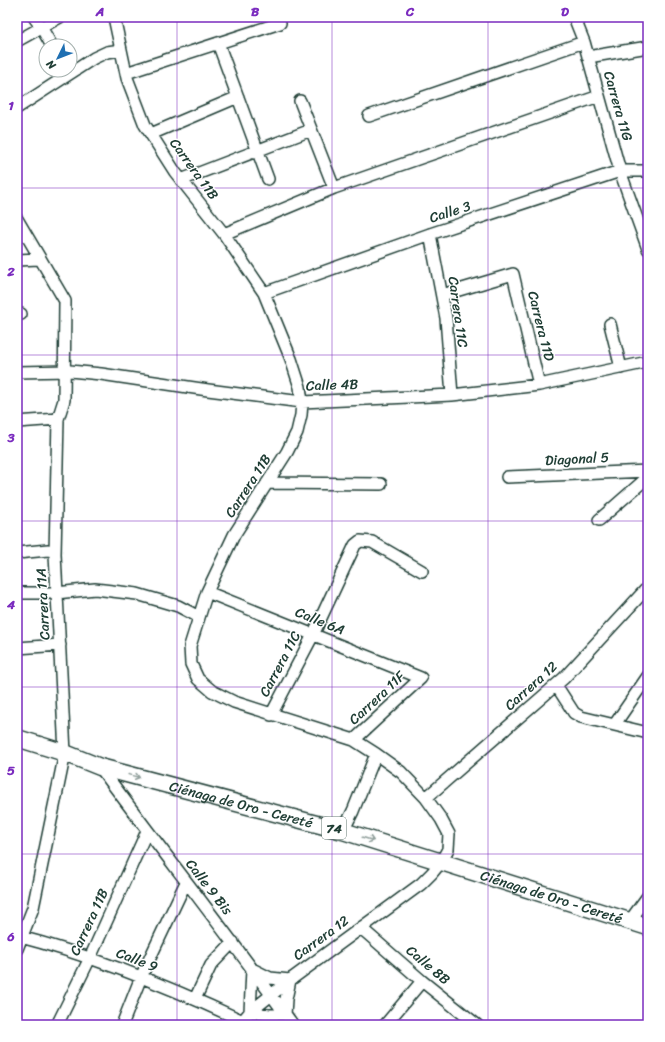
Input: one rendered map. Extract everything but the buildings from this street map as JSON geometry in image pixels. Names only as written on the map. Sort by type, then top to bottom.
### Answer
[{"type":"highway","name":"Ciénaga de Oro - Cereté","points":[[17,738],[64,753],[100,767],[343,831],[648,927]]},
{"type":"street","points":[[34,17],[47,38]]},
{"type":"street","points":[[17,41],[60,17]]},
{"type":"street","name":"Carrera 11B","points":[[114,17],[126,73],[145,125],[174,172],[224,234],[264,293],[291,358],[300,387],[302,402],[297,432],[287,452],[234,535],[207,592],[190,646],[191,664],[198,679],[212,691],[234,702],[271,715],[354,740],[401,772],[426,798],[441,819],[449,834],[448,848],[441,862]]},
{"type":"street","name":"Carrera 11G","points":[[574,17],[584,42],[620,171],[648,249]]},
{"type":"street","points":[[126,73],[280,23]]},
{"type":"street","points":[[369,116],[584,42]]},
{"type":"street","points":[[218,43],[268,179]]},
{"type":"street","points":[[588,57],[648,47]]},
{"type":"street","points":[[78,66],[107,52],[121,50]]},
{"type":"street","points":[[17,108],[58,78]]},
{"type":"street","points":[[224,234],[334,188],[599,96]]},
{"type":"street","points":[[151,134],[238,97]]},
{"type":"street","points":[[300,101],[334,188]]},
{"type":"street","points":[[181,180],[311,130]]},
{"type":"street","name":"Calle 3","points":[[264,293],[430,234],[620,171],[648,171]]},
{"type":"street","name":"Carrera 11A","points":[[17,220],[65,301],[64,400],[58,419],[55,554],[64,753],[33,908],[19,936],[17,949]]},
{"type":"street","name":"Carrera 11C","points":[[430,234],[446,318],[452,395]]},
{"type":"street","points":[[17,260],[39,259]]},
{"type":"street","name":"Carrera 11D","points":[[442,295],[513,274],[539,385]]},
{"type":"street","points":[[610,324],[621,368]]},
{"type":"street","name":"Calle 4B","points":[[17,372],[64,371],[101,374],[302,402],[452,395],[539,385],[648,362]]},
{"type":"street","points":[[17,422],[58,419]]},
{"type":"street","name":"Diagonal 5","points":[[507,477],[648,471]]},
{"type":"street","points":[[599,520],[648,477]]},
{"type":"street","points":[[267,483],[381,484]]},
{"type":"street","name":"Carrera 11C","points":[[271,715],[312,635],[355,545],[360,541],[372,542],[422,571]]},
{"type":"street","points":[[17,553],[48,550],[55,554]]},
{"type":"street","name":"Carrera 12","points":[[426,798],[564,678],[648,587]]},
{"type":"street","points":[[17,593],[56,593],[95,590],[137,594],[178,606],[199,617]]},
{"type":"street","name":"Calle 6A","points":[[207,592],[421,678]]},
{"type":"street","points":[[17,648],[60,645]]},
{"type":"street","points":[[615,724],[648,676]]},
{"type":"street","name":"Carrera 11F","points":[[354,740],[421,678]]},
{"type":"street","points":[[556,685],[574,713],[580,717],[615,724],[648,733]]},
{"type":"street","points":[[343,831],[353,811],[376,754]]},
{"type":"street","name":"Calle 9 Bis","points":[[100,767],[147,831],[233,942],[293,1025]]},
{"type":"street","name":"Carrera 11B","points":[[57,1025],[90,958],[147,831]]},
{"type":"street","name":"Carrera 12","points":[[241,1023],[250,1012],[290,980],[421,884],[441,862]]},
{"type":"street","points":[[122,1025],[141,977],[186,882]]},
{"type":"street","points":[[629,922],[648,896]]},
{"type":"street","name":"Calle 8B","points":[[361,928],[422,981],[477,1025]]},
{"type":"street","name":"Calle 9","points":[[19,936],[90,958],[141,977],[195,999],[241,1023]]},
{"type":"street","points":[[195,999],[212,965],[233,942]]},
{"type":"street","points":[[252,969],[270,978],[290,980],[286,999],[285,1015],[269,1015],[250,1012],[252,969]]},
{"type":"street","points":[[385,1025],[422,981]]},
{"type":"street","points":[[269,1015],[274,1025]]}]
